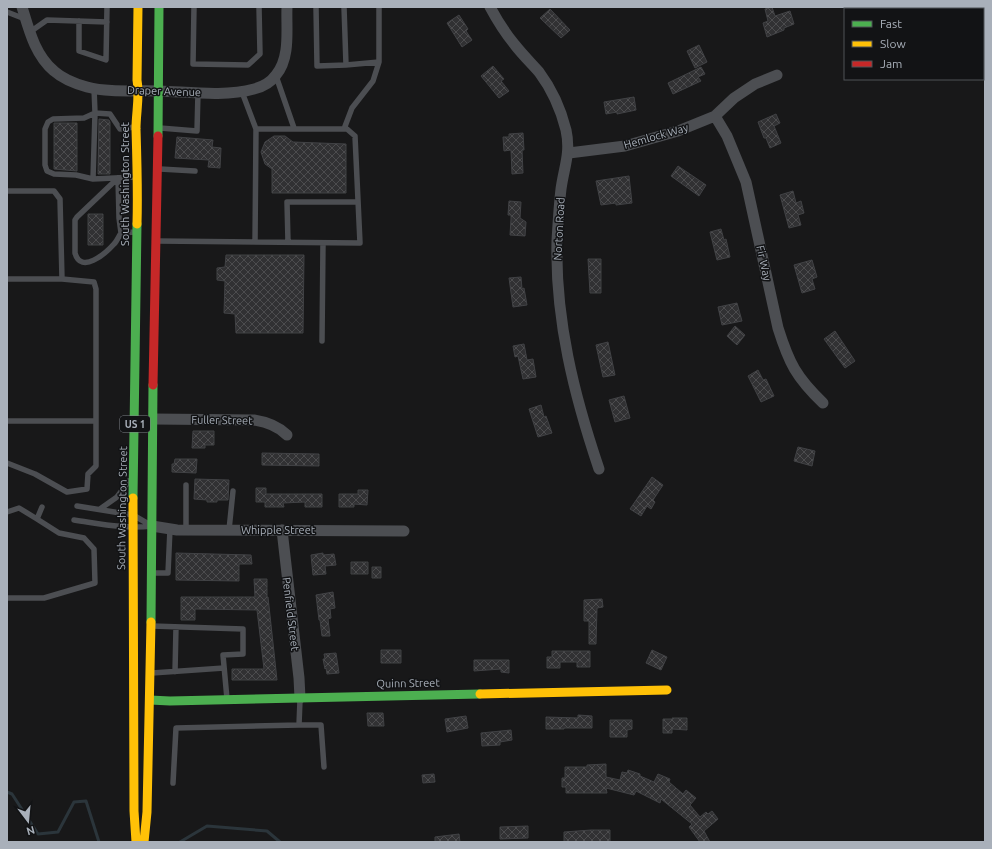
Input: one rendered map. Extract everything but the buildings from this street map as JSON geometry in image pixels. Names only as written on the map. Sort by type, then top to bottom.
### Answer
[{"type":"main road","name":"South Washington Street","points":[[136,842],[134,811],[133,515],[138,177],[136,127],[139,90],[137,80],[138,7]]},
{"type":"main road","name":"US 1","points":[[144,842],[147,812],[150,700],[158,128],[158,7]]},
{"type":"main road","name":"Quinn Street","points":[[150,700],[227,700],[667,690]]},
{"type":"street","name":"Draper Avenue","points":[[22,7],[38,51],[46,63],[64,78],[94,88],[232,93],[261,87],[276,76]]},
{"type":"street","points":[[276,76],[281,68],[286,49],[287,7]]},
{"type":"street","name":"Norton Road","points":[[490,7],[507,35],[540,73],[557,105],[566,129],[568,153],[561,189],[557,240],[557,278],[569,367],[599,469]]},
{"type":"street","name":"Hemlock Way","points":[[568,153],[625,146],[678,131],[715,116],[734,98],[755,84],[778,75]]},
{"type":"street","name":"Fir Way","points":[[715,116],[727,136],[746,182],[778,328],[791,365],[800,379],[823,403]]},
{"type":"street","name":"Fuller Street","points":[[153,419],[265,421],[282,429],[287,435]]},
{"type":"street","name":"Whipple Street","points":[[152,526],[186,530],[404,531]]},
{"type":"street","name":"Penfield Street","points":[[282,530],[300,698]]},
{"type":"lane","points":[[79,21],[79,51],[106,60],[107,7]]},
{"type":"lane","points":[[194,7],[193,64],[248,65],[260,54],[259,7]]},
{"type":"lane","points":[[316,7],[317,66],[379,62]]},
{"type":"lane","points":[[344,7],[346,65]]},
{"type":"lane","points":[[344,129],[352,108],[373,81],[379,62],[379,7]]},
{"type":"lane","points":[[7,12],[26,20]]},
{"type":"lane","points":[[30,32],[47,20],[107,22]]},
{"type":"lane","points":[[276,76],[294,128]]},
{"type":"lane","points":[[93,179],[95,113],[94,88]]},
{"type":"lane","points":[[158,128],[197,130],[198,92]]},
{"type":"lane","points":[[242,92],[256,129],[255,242]]},
{"type":"lane","points":[[136,127],[120,129],[110,114],[95,113],[84,118],[53,119],[48,122],[45,129],[44,165],[47,171],[54,174],[76,175],[93,179],[138,177]]},
{"type":"lane","points":[[156,241],[360,243],[355,136],[347,129],[256,129]]},
{"type":"lane","points":[[157,169],[195,171]]},
{"type":"lane","points":[[118,178],[121,233],[115,243],[91,262],[80,262],[76,258],[75,253],[75,220],[118,178]]},
{"type":"lane","points":[[7,191],[54,191],[60,199],[62,279]]},
{"type":"lane","points":[[288,242],[287,202],[358,202]]},
{"type":"lane","points":[[121,233],[137,232]]},
{"type":"lane","points":[[322,341],[323,243]]},
{"type":"lane","points":[[7,279],[62,279],[94,282],[96,289],[96,466],[88,474],[87,489],[68,492],[34,474],[7,463]]},
{"type":"lane","points":[[7,421],[96,422]]},
{"type":"lane","points":[[100,510],[117,497],[134,474]]},
{"type":"lane","points":[[186,485],[186,530]]},
{"type":"lane","points":[[229,530],[232,491]]},
{"type":"lane","points":[[77,506],[133,515],[152,526]]},
{"type":"lane","points":[[37,519],[42,507]]},
{"type":"lane","points":[[7,512],[19,508],[59,533],[84,538],[94,549],[95,583],[44,598],[7,598]]},
{"type":"lane","points":[[74,520],[133,528],[152,526]]},
{"type":"lane","points":[[151,572],[168,573],[170,529]]},
{"type":"lane","points":[[151,626],[243,629],[243,654],[223,655],[227,700]]},
{"type":"lane","points":[[175,672],[176,626]]},
{"type":"lane","points":[[150,674],[224,668]]},
{"type":"lane","points":[[299,725],[300,698]]},
{"type":"lane","points":[[173,783],[176,728],[321,725],[324,767]]},
{"type":"waterway","points":[[7,792],[12,794],[38,834],[58,832],[74,802],[86,801],[99,842]]},
{"type":"waterway","points":[[180,842],[207,826],[267,831],[280,842]]},
{"type":"traffic: fast","points":[[158,136],[159,7]]},
{"type":"traffic: fast","points":[[133,498],[137,224]]},
{"type":"traffic: fast","points":[[151,622],[153,385]]},
{"type":"traffic: fast","points":[[150,700],[170,701],[480,694]]},
{"type":"traffic: slow","points":[[137,224],[136,129],[138,92],[138,7]]},
{"type":"traffic: slow","points":[[133,498],[134,811],[136,842]]},
{"type":"traffic: slow","points":[[144,842],[147,812],[151,622]]},
{"type":"traffic: slow","points":[[480,694],[667,690]]},
{"type":"traffic: jam","points":[[153,385],[158,136]]}]
